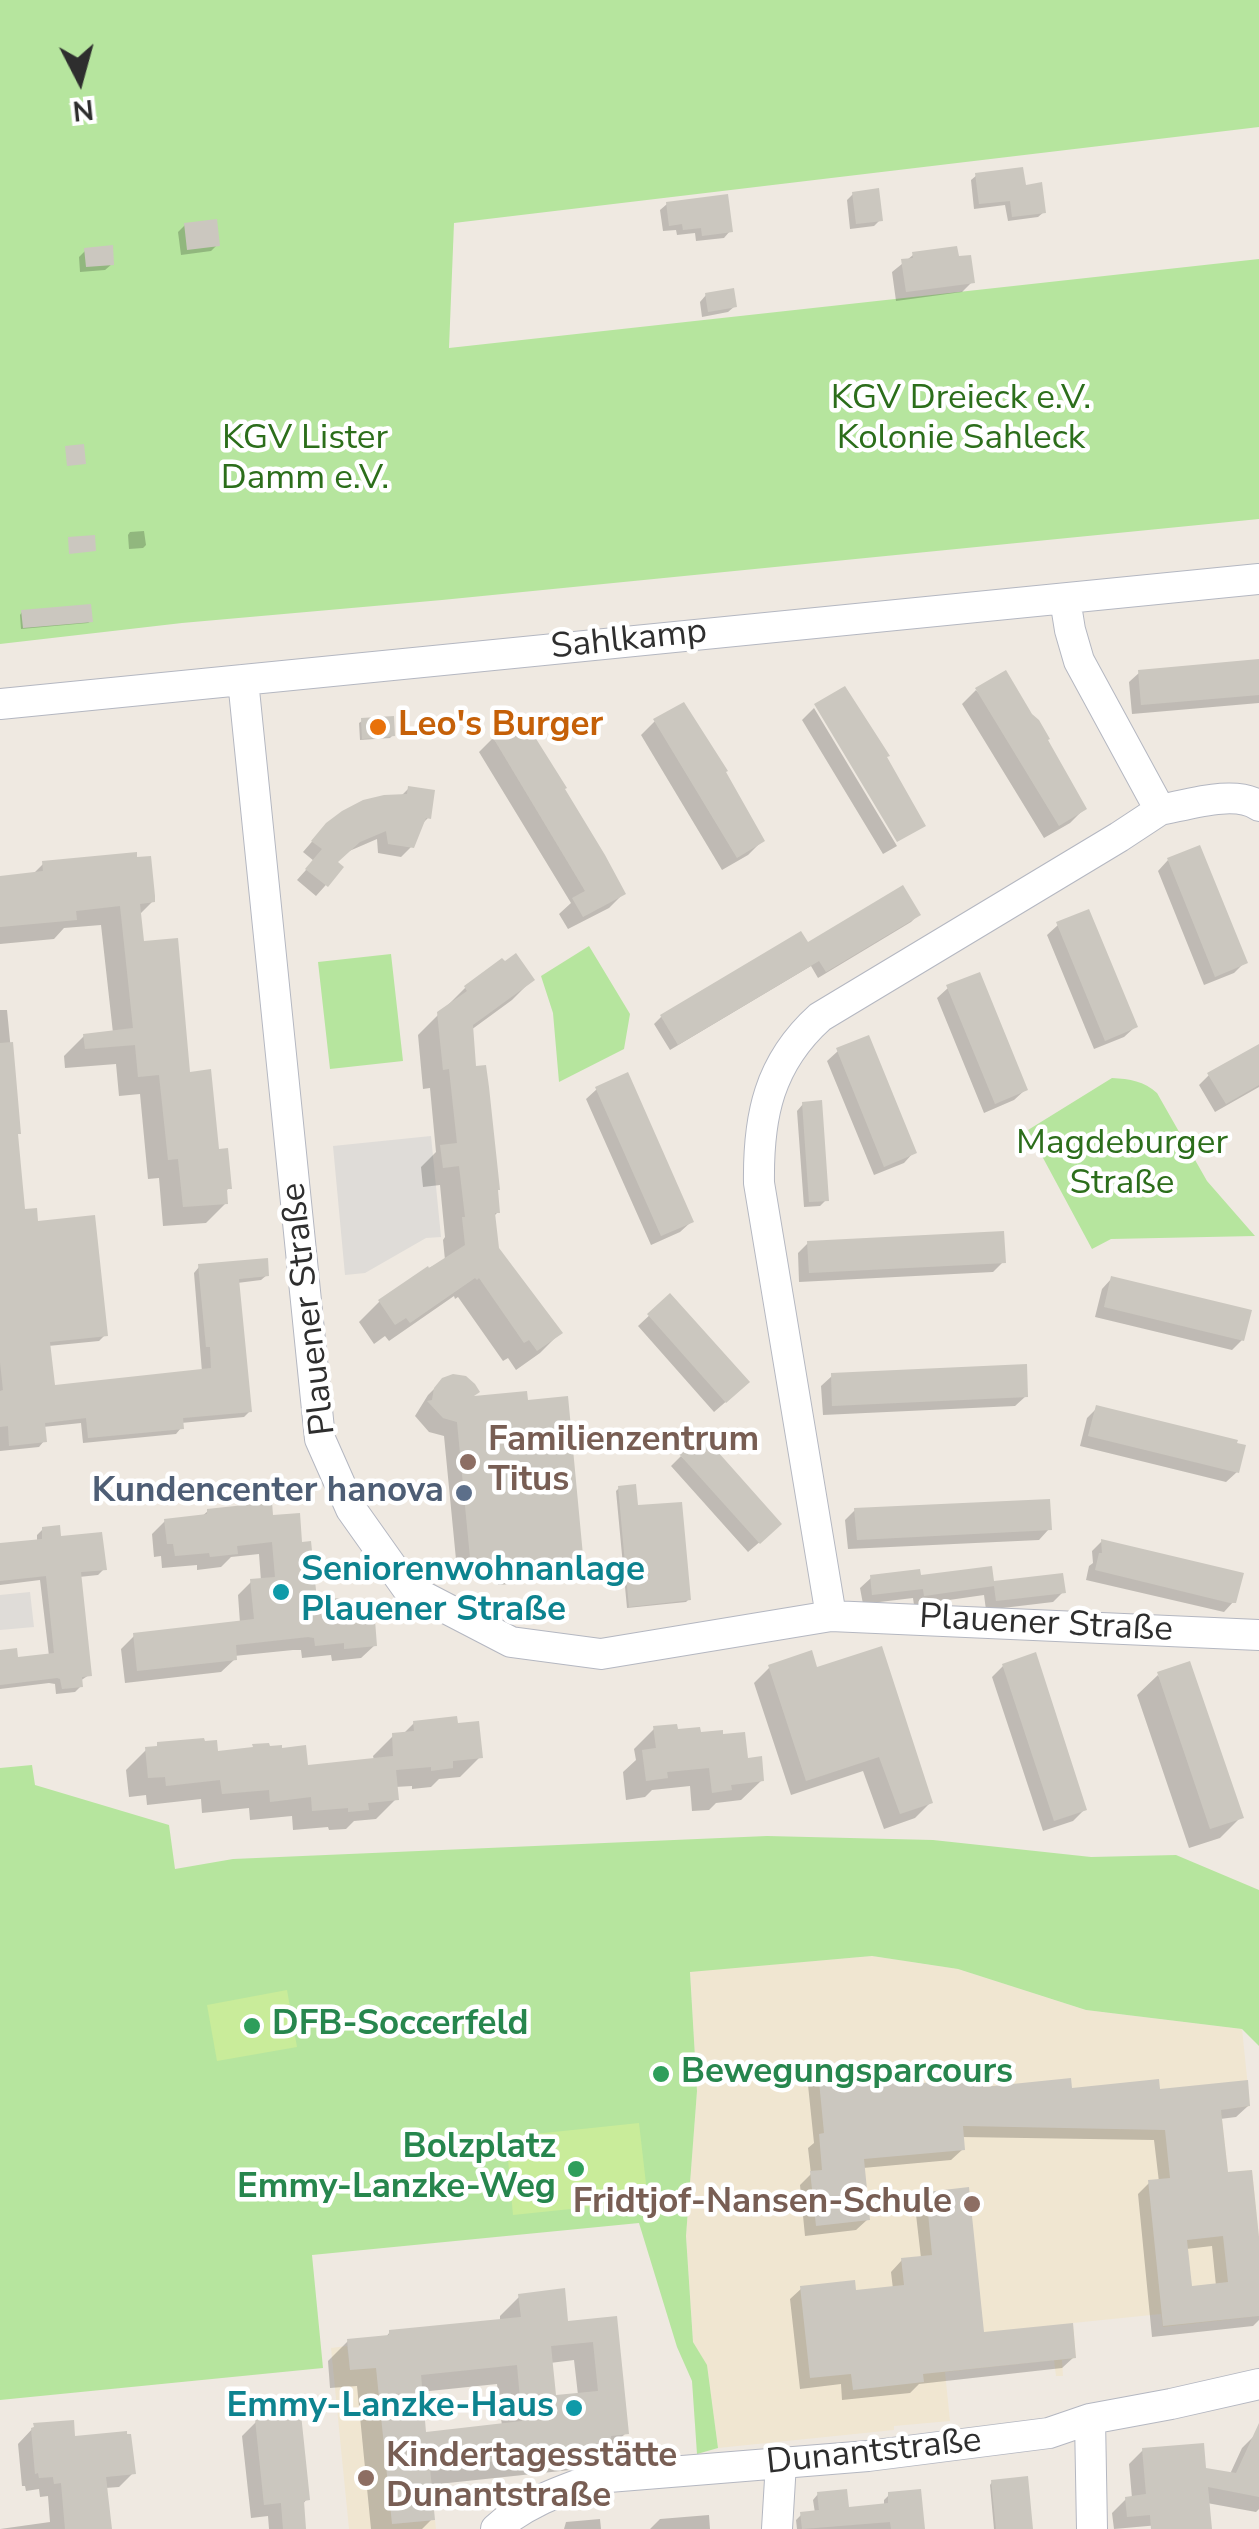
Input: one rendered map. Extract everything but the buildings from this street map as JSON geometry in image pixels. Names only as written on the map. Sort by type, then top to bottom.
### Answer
[{"type":"street","name":"Sahlkamp","points":[[0,704],[1259,580]]},
{"type":"street","points":[[1065,598],[1079,660],[1160,810]]},
{"type":"street","name":"Plauener Straße","points":[[243,680],[320,1438],[352,1509],[406,1588],[511,1642],[601,1654],[831,1616],[1259,1635]]},
{"type":"street","points":[[831,1616],[759,1183],[758,1146],[765,1104],[779,1067],[799,1036],[820,1017],[1160,810],[1230,798],[1251,800],[1259,806]]},
{"type":"street","name":"Dunantstraße","points":[[496,2529],[525,2507],[596,2478],[780,2464],[1049,2434],[1090,2420],[1259,2384]]},
{"type":"street","points":[[1090,2420],[1092,2529]]},
{"type":"street","points":[[776,2529],[780,2464]]},
{"type":"shaded area","points":[[431,1136],[441,1237],[426,1238],[365,1273],[345,1275],[333,1146]]},
{"type":"shaded area","points":[[30,1592],[34,1627],[0,1630],[0,1595]]},
{"type":"shaded area","name":"Fridtjof-Nansen-Schule","points":[[872,1956],[958,1969],[1086,2010],[1242,2029],[1250,2106],[1221,2110],[1228,2172],[1252,2170],[1259,2237],[1259,2316],[1163,2327],[1161,2314],[1073,2323],[1076,2358],[1062,2360],[1063,2376],[1056,2376],[1054,2360],[945,2372],[950,2421],[718,2448],[707,2366],[693,2342],[686,2236],[697,2091],[690,1971]]},
{"type":"shaded area","name":"Kindertagesstätte Dunantstraße","points":[[347,2346],[350,2369],[419,2363],[392,2524],[435,2520],[436,2529],[349,2529],[331,2348]]},
{"type":"green space","points":[[0,0],[1259,0],[1259,127],[454,223],[449,348],[1259,259],[1259,519],[0,644]]},
{"type":"green space","points":[[589,946],[630,1014],[624,1049],[559,1082],[553,1013],[541,976]]},
{"type":"green space","points":[[391,954],[403,1061],[330,1069],[318,962]]},
{"type":"green space","name":"Magdeburger Straße","points":[[1112,1078],[1136,1081],[1157,1093],[1207,1181],[1255,1236],[1111,1239],[1092,1249],[1028,1130]]},
{"type":"green space","points":[[32,1765],[35,1785],[169,1825],[175,1869],[233,1859],[767,1836],[933,1840],[1091,1857],[1176,1855],[1259,1890],[1259,2046],[1242,2029],[1086,2010],[958,1969],[872,1956],[690,1972],[697,2091],[686,2236],[693,2342],[707,2365],[718,2448],[697,2454],[692,2381],[677,2347],[639,2223],[312,2255],[323,2368],[0,2400],[0,1768]]},
{"type":"green space","name":"DFB-Soccerfeld","points":[[287,1990],[297,2047],[217,2061],[207,2005]]},
{"type":"green space","name":"Bolzplatz Emmy-Lanzke-Weg","points":[[639,2123],[648,2201],[513,2215],[506,2137]]},
{"type":"place","name":"Leo's Burger","points":[[378,727]]},
{"type":"place","name":"Familienzentrum Titus","points":[[468,1462]]},
{"type":"place","name":"Kundencenter hanova","points":[[464,1493]]},
{"type":"place","name":"Seniorenwohnanlage Plauener Straße","points":[[281,1592]]},
{"type":"place","name":"DFB-Soccerfeld","points":[[252,2026]]},
{"type":"place","name":"Bewegungsparcours","points":[[661,2074]]},
{"type":"place","name":"Bolzplatz Emmy-Lanzke-Weg","points":[[576,2169]]},
{"type":"place","name":"Fridtjof-Nansen-Schule","points":[[972,2204]]},
{"type":"place","name":"Emmy-Lanzke-Haus","points":[[574,2408]]},
{"type":"place","name":"Kindertagesstätte Dunantstraße","points":[[366,2478]]},
{"type":"park label","name":"KGV Dreieck e.V. Kolonie Sahleck","points":[[961,420]]},
{"type":"park label","name":"KGV Lister Damm e.V.","points":[[305,460]]}]
